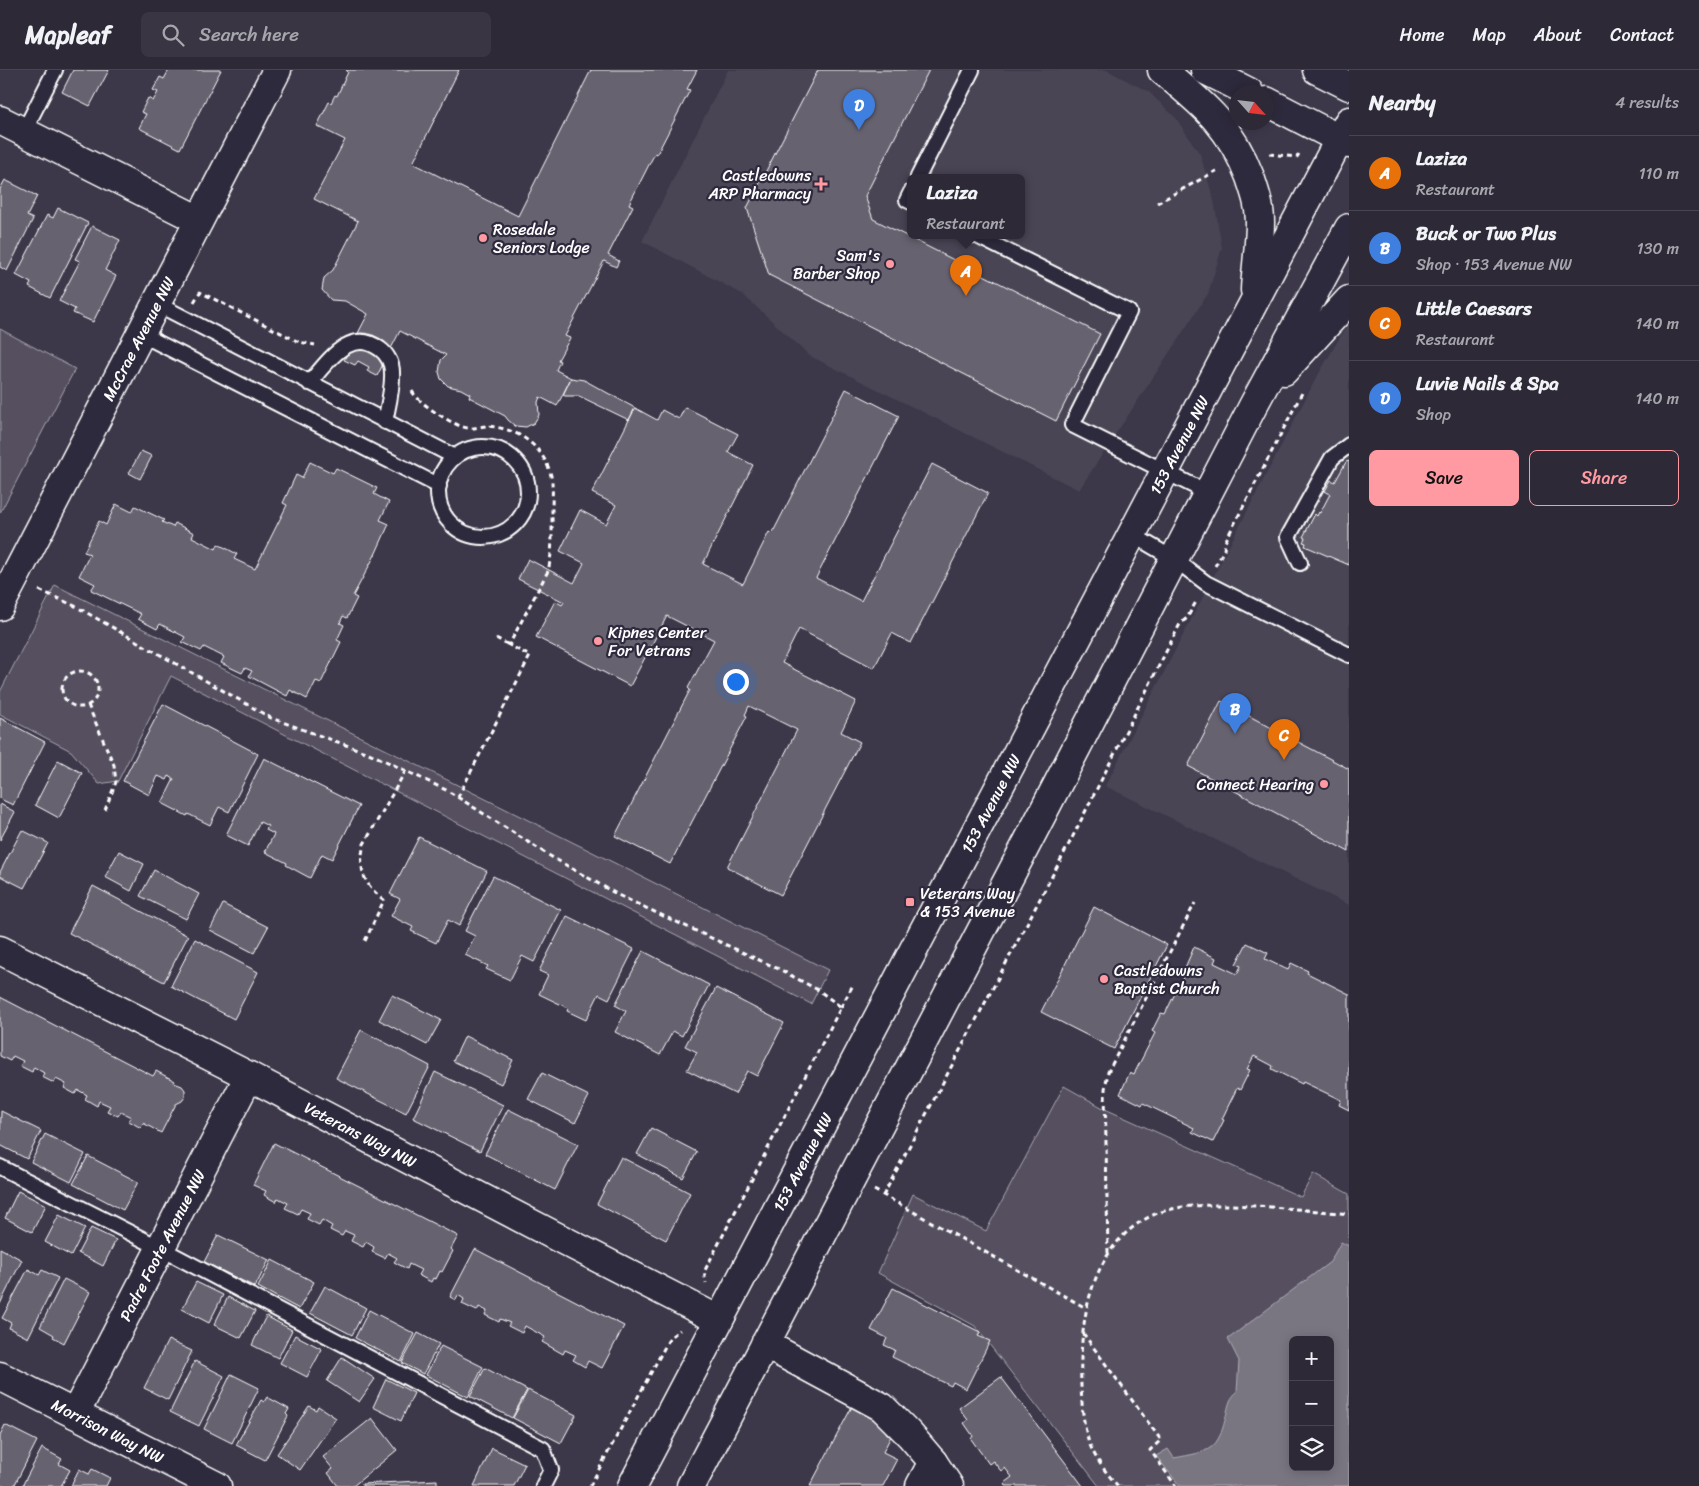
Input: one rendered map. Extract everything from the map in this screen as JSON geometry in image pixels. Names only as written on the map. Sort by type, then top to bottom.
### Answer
[{"type":"main road","name":"McCrae Avenue NW","points":[[0,606],[277,70]]},
{"type":"main road","points":[[1162,70],[1215,116],[1242,156],[1257,196],[1260,221],[1254,299]]},
{"type":"main road","points":[[1205,70],[1235,85]]},
{"type":"main road","points":[[1317,70],[1349,86]]},
{"type":"main road","points":[[1274,104],[1346,135]]},
{"type":"main road","points":[[11,127],[199,220]]},
{"type":"main road","name":"153 Avenue NW","points":[[632,1486],[1254,299],[1346,135]]},
{"type":"main road","points":[[691,1486],[1253,406],[1349,228]]},
{"type":"main road","points":[[1253,406],[1349,300]]},
{"type":"main road","name":"Veterans Way NW","points":[[0,950],[249,1076],[557,1238],[719,1320]]},
{"type":"main road","name":"Padre Foote Avenue NW","points":[[75,1414],[249,1076]]},
{"type":"main road","points":[[765,1344],[882,1407],[933,1462],[949,1486]]},
{"type":"main road","name":"Morrison Way NW","points":[[0,1376],[216,1486]]},
{"type":"main road","points":[[920,1486],[933,1462]]},
{"type":"lane","points":[[11,127],[55,70]]},
{"type":"lane","points":[[920,174],[972,70]]},
{"type":"lane","points":[[983,239],[1129,312],[1072,425],[1208,493]]},
{"type":"lane","points":[[156,304],[455,457]]},
{"type":"lane","points":[[142,334],[439,486]]},
{"type":"lane","points":[[310,383],[341,348],[357,342],[375,345],[384,351],[390,360],[392,370],[385,422]]},
{"type":"lane","points":[[1300,562],[1288,537],[1332,458],[1349,445]]},
{"type":"lane","points":[[481,447],[496,448],[509,455],[519,465],[526,478],[528,492],[526,506],[520,518],[510,528],[498,535],[484,537],[470,535],[458,529],[449,521],[442,510],[439,486],[442,475],[455,457],[467,450],[481,447]]},
{"type":"lane","points":[[1131,534],[1174,559],[1206,582],[1349,655]]},
{"type":"lane","points":[[0,1167],[160,1248],[543,1449],[552,1470],[543,1486]]},
{"type":"path","points":[[1086,1308],[883,1196],[1070,842],[1180,624],[1187,618],[1224,550],[1225,542],[1307,385]]},
{"type":"path","points":[[14,579],[75,606],[271,718],[371,754],[448,791],[550,856],[620,896],[781,970],[818,990],[841,1007]]},
{"type":"path","points":[[496,638],[509,645]]},
{"type":"path","points":[[72,672],[88,672],[96,681],[98,692],[88,705],[75,706],[70,704],[62,694],[63,681],[72,672]]},
{"type":"path","points":[[88,705],[114,765],[116,782],[105,810]]},
{"type":"path","points":[[365,942],[384,900],[373,892],[366,881],[362,869],[361,856],[364,844],[406,770]]},
{"type":"path","points":[[1108,1253],[1105,1089],[1108,1072],[1195,903]]},
{"type":"path","points":[[706,1282],[704,1272],[853,985]]},
{"type":"path","points":[[1118,1486],[1091,1447],[1085,1429],[1080,1353],[1086,1308],[1108,1253],[1132,1227],[1154,1215],[1180,1206],[1271,1206],[1349,1214]]},
{"type":"path","points":[[590,1486],[668,1341],[672,1336],[680,1332]]},
{"type":"path","points":[[1083,1333],[1161,1440],[1150,1450],[1176,1486]]},
{"type":"shaded area","points":[[728,70],[1107,70],[1149,92],[1176,118],[1200,154],[1214,200],[1222,248],[1208,294],[1079,490],[810,356],[742,294],[642,241]]},
{"type":"shaded area","points":[[1349,325],[1349,905],[1105,786],[1314,382],[1344,330]]},
{"type":"shaded area","points":[[0,329],[75,369],[0,513]]},
{"type":"shaded area","points":[[55,585],[828,970],[811,1004],[171,676],[118,781],[99,784],[71,751],[0,714],[0,692]]},
{"type":"shaded area","points":[[1064,1086],[1105,1109],[1301,1197],[1313,1174],[1349,1194],[1349,1486],[1099,1486],[975,1326],[878,1273],[913,1194],[986,1231]]},
{"type":"shaded area","points":[[1341,1242],[1349,1246],[1349,1486],[1180,1486],[1156,1456],[1168,1449],[1174,1458],[1197,1453],[1205,1451],[1216,1442],[1224,1425],[1230,1401],[1237,1392],[1239,1361],[1228,1339],[1330,1262]]},
{"type":"building","points":[[73,70],[109,70],[90,106],[62,92]]},
{"type":"building","points":[[169,70],[221,70],[180,149],[139,128],[146,114],[141,112],[148,98],[153,101],[158,92],[153,90],[160,77],[164,79]]},
{"type":"building","name":"Rosedale Seniors Lodge","points":[[346,70],[459,70],[413,163],[518,216],[591,70],[697,70],[687,89],[690,90],[629,204],[633,206],[608,255],[619,261],[616,267],[604,261],[565,336],[570,338],[558,360],[560,361],[556,370],[571,378],[557,406],[540,397],[538,402],[539,415],[534,423],[526,427],[515,426],[505,416],[469,397],[470,394],[461,389],[448,386],[441,379],[439,372],[441,360],[446,355],[400,331],[377,376],[367,371],[369,367],[358,361],[355,365],[344,360],[368,314],[345,301],[331,300],[322,290],[324,278],[333,270],[358,221],[314,199],[345,140],[317,126],[329,102],[331,103],[335,95],[337,96],[348,72]]},
{"type":"building","points":[[818,70],[929,70],[865,196],[873,219],[907,236],[907,239],[912,239],[1100,334],[1056,421],[769,275],[747,208]]},
{"type":"building","points":[[5,180],[37,196],[27,216],[33,219],[7,271],[0,267],[0,189]]},
{"type":"building","points":[[58,208],[88,223],[50,298],[29,287],[31,283],[16,275],[47,215],[53,218]]},
{"type":"building","points":[[92,226],[120,240],[105,270],[116,276],[93,322],[73,313],[75,309],[59,301],[80,261],[75,259]]},
{"type":"building","points":[[571,378],[584,380],[635,408],[629,420],[579,396],[563,395]]},
{"type":"building","name":"Kipnes Center For Vetrans","points":[[846,389],[899,416],[816,578],[861,601],[932,464],[988,493],[911,643],[892,633],[874,668],[799,629],[782,663],[856,701],[841,732],[860,742],[781,895],[727,867],[797,730],[749,706],[745,715],[747,716],[670,864],[615,836],[690,690],[688,688],[714,640],[667,616],[630,686],[536,637],[555,601],[562,605],[564,602],[518,579],[528,559],[574,583],[584,563],[560,551],[580,510],[606,524],[616,505],[592,493],[635,408],[657,420],[662,410],[679,419],[685,407],[738,434],[728,452],[753,465],[703,564],[743,584],[769,532],[772,534]]},
{"type":"building","points":[[141,451],[152,456],[140,479],[129,473]]},
{"type":"building","points":[[1349,461],[1349,565],[1305,546],[1306,543],[1303,542],[1305,538],[1303,537],[1315,514],[1317,516],[1320,513],[1330,494],[1325,491],[1331,480],[1335,482],[1346,462]]},
{"type":"building","points":[[310,462],[333,473],[336,468],[377,488],[374,494],[389,502],[380,520],[389,524],[353,596],[357,598],[347,618],[343,616],[340,623],[344,625],[337,640],[341,642],[321,683],[316,681],[307,699],[290,690],[287,696],[249,676],[252,671],[245,668],[242,673],[221,663],[224,657],[204,647],[201,651],[182,642],[185,637],[160,624],[157,629],[138,619],[141,614],[91,590],[95,584],[79,576],[90,554],[84,552],[99,521],[106,525],[116,504],[132,512],[135,506],[164,520],[162,522],[173,527],[175,523],[194,533],[192,537],[216,549],[218,544],[237,554],[234,559],[255,569],[287,505],[283,503],[296,475],[302,478]]},
{"type":"building","points":[[1221,701],[1349,769],[1349,852],[1188,766]]},
{"type":"building","points":[[163,704],[258,754],[229,812],[219,807],[210,825],[162,803],[174,779],[169,776],[167,780],[158,776],[149,795],[123,781]]},
{"type":"building","points":[[0,718],[45,742],[13,805],[0,799]]},
{"type":"building","points":[[264,758],[359,806],[332,859],[322,854],[310,878],[265,852],[274,834],[266,830],[268,826],[260,822],[248,846],[226,835]]},
{"type":"building","points":[[58,760],[82,773],[59,818],[35,805]]},
{"type":"building","points":[[0,804],[15,812],[0,840]]},
{"type":"building","points":[[22,830],[48,843],[24,888],[0,876],[0,872]]},
{"type":"building","points":[[419,837],[487,871],[459,926],[448,920],[436,943],[411,931],[413,927],[391,916],[400,899],[390,894]]},
{"type":"building","points":[[119,851],[144,864],[131,891],[105,877]]},
{"type":"building","points":[[154,870],[199,894],[186,919],[140,896]]},
{"type":"building","points":[[493,876],[561,910],[534,962],[522,956],[510,980],[486,969],[488,966],[465,955],[475,936],[465,931]]},
{"type":"building","points":[[93,886],[188,936],[164,982],[69,933]]},
{"type":"building","points":[[223,904],[268,927],[254,953],[210,930]]},
{"type":"building","name":"Castledowns Baptist Church","points":[[1094,907],[1167,945],[1114,1049],[1041,1012]]},
{"type":"building","points":[[567,916],[634,949],[609,999],[599,994],[586,1020],[567,1011],[568,1008],[539,994],[548,975],[539,971]]},
{"type":"building","points":[[195,939],[258,972],[234,1019],[171,986]]},
{"type":"building","points":[[1247,943],[1268,953],[1265,959],[1288,970],[1291,963],[1349,994],[1349,1110],[1339,1105],[1341,1100],[1272,1069],[1273,1066],[1254,1056],[1247,1069],[1250,1070],[1240,1090],[1237,1088],[1213,1142],[1192,1132],[1194,1128],[1120,1094],[1130,1072],[1134,1074],[1155,1033],[1152,1031],[1161,1013],[1165,1014],[1186,971],[1184,970],[1194,947],[1216,958],[1214,963],[1237,974],[1241,966],[1236,964]]},
{"type":"building","points":[[643,951],[709,985],[682,1036],[673,1031],[660,1055],[615,1032],[626,1011],[615,1005]]},
{"type":"building","points":[[716,988],[784,1023],[757,1076],[747,1071],[735,1094],[687,1070],[697,1052],[685,1046]]},
{"type":"building","points":[[392,995],[441,1020],[427,1045],[379,1020]]},
{"type":"building","points":[[0,997],[153,1076],[156,1071],[182,1086],[185,1090],[185,1097],[176,1104],[161,1133],[143,1123],[141,1128],[129,1121],[131,1117],[121,1112],[118,1116],[107,1111],[110,1106],[99,1101],[97,1106],[85,1099],[87,1095],[78,1090],[75,1094],[64,1088],[66,1084],[56,1079],[54,1083],[42,1077],[44,1073],[34,1067],[32,1072],[20,1066],[23,1061],[13,1056],[10,1061],[0,1056]]},
{"type":"building","points":[[361,1030],[430,1066],[406,1113],[336,1078]]},
{"type":"building","points":[[465,1036],[513,1060],[501,1084],[453,1061]]},
{"type":"building","points":[[435,1072],[503,1105],[480,1151],[413,1118]]},
{"type":"building","points":[[542,1073],[589,1096],[575,1123],[528,1099]]},
{"type":"building","points":[[508,1109],[578,1144],[555,1190],[485,1154]]},
{"type":"building","points":[[1,1111],[41,1131],[27,1159],[0,1145]]},
{"type":"building","points":[[651,1128],[697,1152],[683,1178],[637,1154]]},
{"type":"building","points":[[45,1134],[85,1154],[71,1182],[31,1162]]},
{"type":"building","points":[[274,1143],[458,1236],[451,1249],[453,1251],[442,1272],[440,1271],[436,1279],[433,1278],[431,1282],[418,1275],[421,1270],[409,1264],[407,1269],[394,1262],[397,1258],[388,1253],[385,1258],[372,1252],[374,1247],[366,1242],[363,1247],[351,1241],[354,1235],[345,1231],[342,1236],[330,1230],[332,1226],[322,1220],[319,1225],[307,1219],[310,1213],[301,1209],[298,1214],[285,1208],[288,1203],[278,1198],[276,1202],[264,1195],[266,1191],[253,1185]]},
{"type":"building","points":[[88,1156],[138,1182],[123,1210],[73,1184]]},
{"type":"building","points":[[621,1157],[690,1193],[666,1240],[597,1204]]},
{"type":"building","points":[[18,1191],[46,1205],[32,1232],[5,1218]]},
{"type":"building","points":[[59,1215],[85,1228],[71,1256],[45,1242]]},
{"type":"building","points":[[91,1228],[116,1240],[103,1266],[78,1253]]},
{"type":"building","points":[[218,1235],[269,1260],[255,1287],[204,1262]]},
{"type":"building","points":[[0,1248],[22,1260],[0,1304]]},
{"type":"building","points":[[475,1249],[624,1326],[602,1368],[588,1361],[585,1367],[573,1360],[576,1355],[565,1350],[563,1354],[542,1342],[545,1337],[525,1326],[522,1333],[508,1326],[510,1323],[500,1319],[499,1322],[485,1315],[487,1311],[479,1307],[477,1311],[462,1304],[464,1299],[458,1295],[456,1300],[450,1297]]},
{"type":"building","points":[[272,1260],[314,1282],[299,1309],[258,1287]]},
{"type":"building","points":[[28,1269],[39,1275],[42,1270],[58,1278],[28,1338],[9,1328],[11,1323],[2,1318]]},
{"type":"building","points":[[64,1279],[90,1292],[64,1343],[40,1327]]},
{"type":"building","points":[[196,1282],[223,1295],[209,1323],[182,1309]]},
{"type":"building","points":[[325,1286],[366,1308],[352,1335],[310,1313]]},
{"type":"building","points":[[893,1288],[980,1332],[978,1336],[990,1341],[966,1389],[953,1382],[951,1386],[892,1357],[895,1350],[884,1345],[887,1338],[871,1330]]},
{"type":"building","points":[[228,1297],[255,1311],[241,1338],[214,1325]]},
{"type":"building","points":[[369,1310],[415,1334],[401,1362],[355,1338]]},
{"type":"building","points":[[266,1316],[292,1330],[278,1358],[252,1345]]},
{"type":"building","points":[[418,1333],[439,1344],[423,1374],[402,1363]]},
{"type":"building","points":[[295,1335],[322,1349],[307,1377],[280,1363]]},
{"type":"building","points":[[168,1340],[192,1351],[168,1400],[144,1388]]},
{"type":"building","points":[[441,1346],[483,1367],[468,1397],[426,1375]]},
{"type":"building","points":[[342,1357],[375,1379],[359,1402],[327,1381]]},
{"type":"building","points":[[195,1361],[224,1376],[199,1426],[170,1412]]},
{"type":"building","points":[[485,1368],[527,1390],[512,1418],[470,1396]]},
{"type":"building","points":[[231,1374],[259,1388],[232,1443],[204,1429]]},
{"type":"building","points":[[1001,1377],[1083,1486],[1006,1486],[1004,1483],[1012,1477],[1005,1468],[1001,1471],[993,1461],[989,1464],[971,1439],[973,1436],[964,1423],[968,1420],[959,1408]]},
{"type":"building","points":[[386,1379],[414,1393],[401,1421],[373,1407]]},
{"type":"building","points":[[528,1390],[576,1415],[561,1443],[513,1418]]},
{"type":"building","points":[[267,1397],[289,1409],[286,1414],[288,1416],[265,1460],[236,1445],[261,1400],[264,1402]]},
{"type":"building","points":[[855,1401],[892,1421],[886,1433],[891,1436],[883,1452],[897,1459],[883,1486],[810,1486]]},
{"type":"building","points":[[309,1406],[316,1410],[318,1406],[336,1418],[300,1470],[277,1454]]},
{"type":"building","points":[[372,1418],[397,1450],[353,1486],[338,1486],[328,1473],[333,1469],[323,1457]]},
{"type":"building","points":[[5,1425],[37,1441],[14,1486],[0,1486],[0,1435]]},
{"type":"building","points":[[42,1448],[62,1459],[59,1464],[70,1470],[61,1486],[22,1486]]},
{"type":"building","points":[[492,1448],[525,1464],[514,1486],[474,1486]]},
{"type":"building","points":[[79,1469],[89,1474],[92,1469],[110,1478],[106,1486],[71,1486]]},
{"type":"building","points":[[437,1480],[437,1486],[362,1486],[362,1484]]},
{"type":"place","name":"Luvie Nails & Spa","points":[[859,130]]},
{"type":"place","name":"Castledowns ARP Pharmacy","points":[[821,184]]},
{"type":"place","name":"Rosedale Seniors Lodge","points":[[483,238]]},
{"type":"place","name":"Sam's Barber Shop","points":[[890,264]]},
{"type":"place","name":"Laziza","points":[[966,296]]},
{"type":"place","name":"Kipnes Center For Vetrans","points":[[598,641]]},
{"type":"place","name":"Buck or Two Plus","points":[[1235,734]]},
{"type":"place","name":"Little Caesars","points":[[1284,760]]},
{"type":"place","name":"Connect Hearing","points":[[1324,784]]},
{"type":"place","name":"Veterans Way & 153 Avenue","points":[[910,902]]},
{"type":"place","name":"Castledowns Baptist Church","points":[[1104,979]]}]
